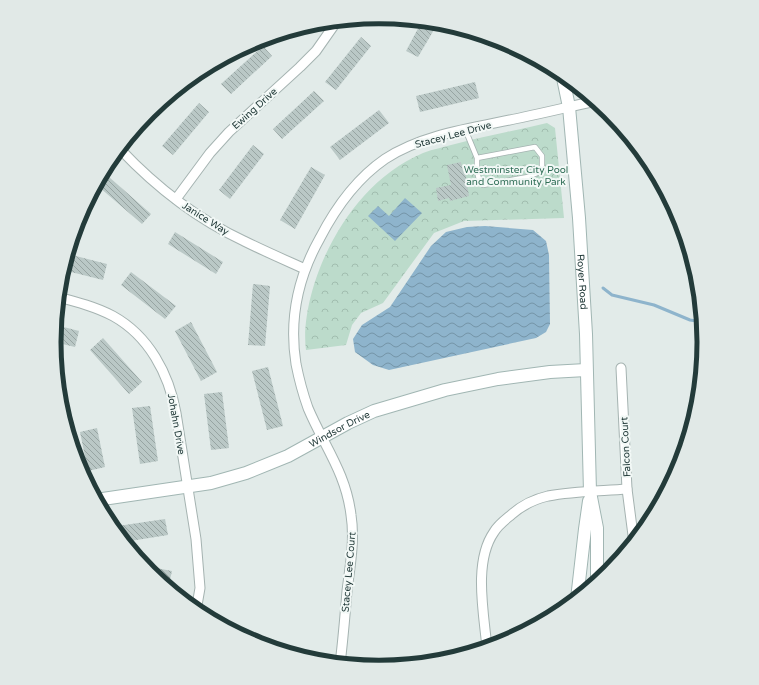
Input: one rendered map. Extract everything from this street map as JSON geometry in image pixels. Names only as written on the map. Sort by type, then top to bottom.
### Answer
[{"type":"street","name":"Ewing Drive","points":[[176,199],[219,142],[300,68],[316,51],[331,28]]},
{"type":"street","name":"Royer Road","points":[[564,84],[569,107],[580,225],[586,326],[590,492],[596,528],[597,576]]},
{"type":"street","name":"Stacey Lee Drive","points":[[323,438],[308,408],[300,384],[294,345],[294,323],[297,297],[305,269],[317,243],[341,202],[371,169],[386,158],[408,147],[429,139],[465,129],[589,102]]},
{"type":"street","name":"Janice Way","points":[[124,153],[141,170],[176,199],[205,220],[243,241],[305,269]]},
{"type":"street","name":"Johahn Drive","points":[[64,299],[114,316],[132,329],[147,346],[168,379],[173,394],[196,539],[200,588],[197,603]]},
{"type":"street","name":"Falcon Court","points":[[487,642],[482,589],[482,567],[487,546],[493,533],[503,522],[514,512],[534,500],[547,496],[627,489],[621,368]]},
{"type":"street","name":"Windsor Drive","points":[[102,499],[211,483],[246,473],[288,456],[348,423],[374,411],[445,390],[498,378],[550,372],[586,370]]},
{"type":"street","name":"Stacey Lee Court","points":[[323,438],[344,482],[352,517],[352,542],[341,658]]},
{"type":"street","points":[[627,489],[633,535]]},
{"type":"street","name":"Royer Road","points":[[578,591],[584,529],[590,492]]},
{"type":"lane","points":[[465,129],[477,158],[478,176],[483,185],[528,177],[542,171],[542,156],[535,147],[477,158]]},
{"type":"green space","name":"Westminster City Pool and Community Park","points":[[547,123],[555,128],[564,218],[464,221],[434,233],[383,303],[361,313],[352,325],[346,345],[306,350],[305,339],[307,314],[316,278],[325,256],[333,239],[353,209],[377,183],[406,161],[423,153],[467,141]]},
{"type":"water","points":[[405,198],[422,213],[395,241],[368,216],[378,206],[389,216]]},
{"type":"water","points":[[485,226],[533,230],[546,241],[549,255],[550,324],[546,332],[536,338],[389,370],[373,365],[355,352],[353,339],[362,325],[390,307],[431,246],[446,232],[467,227]]},
{"type":"building","points":[[419,27],[435,29],[418,57],[406,51]]},
{"type":"building","points":[[361,37],[371,46],[336,90],[325,82]]},
{"type":"building","points":[[263,46],[272,56],[231,94],[221,84]]},
{"type":"building","points":[[475,82],[479,98],[420,112],[416,96]]},
{"type":"building","points":[[314,91],[324,101],[282,139],[273,129]]},
{"type":"building","points":[[199,103],[209,112],[173,155],[162,146]]},
{"type":"building","points":[[379,110],[389,123],[340,160],[330,147]]},
{"type":"building","points":[[253,145],[264,154],[230,199],[219,190]]},
{"type":"building","points":[[461,162],[463,171],[465,171],[469,196],[450,201],[449,198],[438,201],[436,188],[451,185],[447,165]]},
{"type":"building","points":[[311,167],[325,175],[295,229],[280,220]]},
{"type":"building","points":[[109,177],[151,214],[142,224],[101,189]]},
{"type":"building","points":[[175,232],[223,262],[216,274],[168,244]]},
{"type":"building","points":[[73,255],[107,264],[103,280],[69,272]]},
{"type":"building","points":[[131,272],[176,306],[165,319],[121,285]]},
{"type":"building","points":[[253,284],[270,286],[265,346],[248,345]]},
{"type":"building","points":[[191,322],[217,372],[201,381],[175,331]]},
{"type":"building","points":[[62,327],[79,331],[75,347],[61,344]]},
{"type":"building","points":[[103,338],[142,382],[129,394],[90,350]]},
{"type":"building","points":[[268,367],[283,426],[267,430],[252,371]]},
{"type":"building","points":[[222,392],[229,448],[211,450],[204,394]]},
{"type":"building","points":[[150,406],[158,461],[140,464],[132,408]]},
{"type":"building","points":[[97,428],[105,467],[88,471],[80,432]]},
{"type":"building","points":[[165,519],[168,535],[131,541],[120,526]]},
{"type":"building","points":[[156,568],[172,571],[169,582],[169,582],[156,570]]},
{"type":"waterway","points":[[603,288],[612,295],[654,305],[690,320],[697,321]]}]
